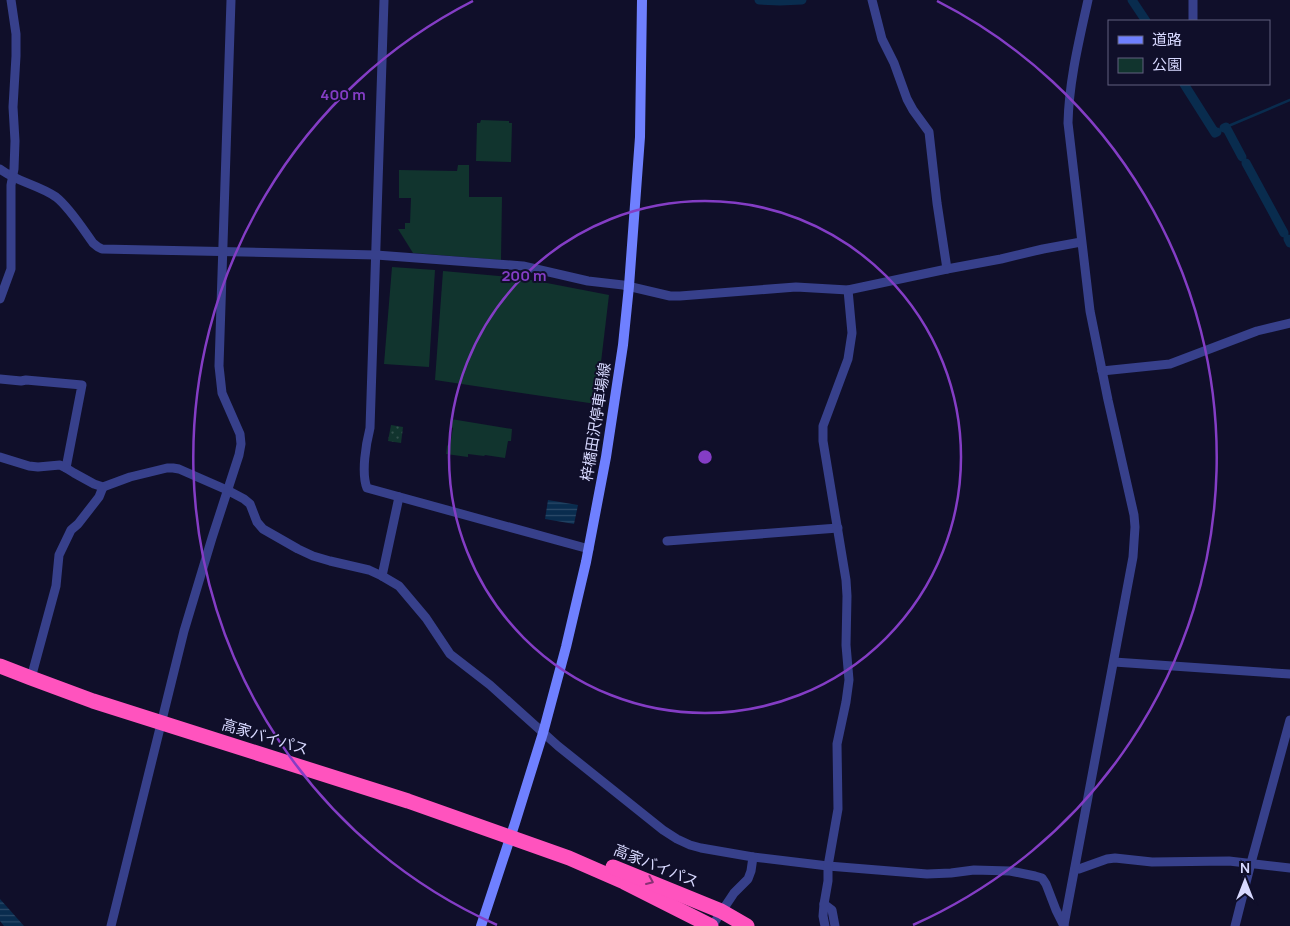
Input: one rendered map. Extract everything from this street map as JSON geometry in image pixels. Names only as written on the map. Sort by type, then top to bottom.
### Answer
[{"type":"highway","name":"高家バイパス","points":[[0,666],[161,723],[408,801],[570,858],[624,882],[712,926]]},
{"type":"highway","name":"高家バイパス","points":[[515,839],[597,860],[721,911],[747,926]]},
{"type":"main road","name":"梓橋田沢停車場線","points":[[481,926],[515,839],[566,647],[589,549],[612,416],[629,286],[640,137],[642,0]]},
{"type":"street","points":[[0,299],[11,269],[11,185],[15,141],[13,107],[16,34],[11,0]]},
{"type":"street","points":[[111,926],[184,631],[241,444],[240,434],[222,393],[220,372],[222,252],[231,0]]},
{"type":"street","points":[[384,0],[370,428],[364,481],[367,488],[589,549]]},
{"type":"street","points":[[872,0],[882,39],[894,63],[907,98],[929,132],[947,269]]},
{"type":"street","points":[[1064,926],[1133,557],[1135,527],[1090,311],[1068,123],[1074,63],[1088,0]]},
{"type":"street","points":[[1193,0],[1193,20]]},
{"type":"street","points":[[0,169],[62,202],[93,243],[102,249],[376,255],[524,266],[588,281],[629,286],[670,296],[796,287],[848,290],[1081,242]]},
{"type":"street","points":[[825,926],[823,916],[828,866],[838,809],[837,744],[849,680],[846,645],[846,580],[823,441],[823,426],[848,359],[852,333],[848,290]]},
{"type":"street","points":[[1102,371],[1170,364],[1258,331],[1290,323]]},
{"type":"street","points":[[0,379],[82,385],[66,468]]},
{"type":"street","points":[[0,456],[29,466],[60,465],[103,487],[130,478],[172,468],[179,469],[244,499],[250,504],[257,522],[263,529],[298,549],[322,558],[369,570],[382,576],[399,586],[411,599],[450,654],[490,684],[543,733],[663,830],[690,845],[753,857],[828,866],[927,874],[974,870],[1010,871],[1035,876],[1042,878],[1046,884],[1064,926]]},
{"type":"street","points":[[30,678],[56,586],[59,555],[71,530],[99,497],[103,487]]},
{"type":"street","points":[[382,576],[399,496]]},
{"type":"street","points":[[667,541],[838,528]]},
{"type":"street","points":[[1114,662],[1290,674]]},
{"type":"street","points":[[1235,926],[1250,863],[1290,720]]},
{"type":"street","points":[[712,926],[734,893],[748,879],[753,857]]},
{"type":"street","points":[[1075,869],[1115,858],[1152,862],[1212,861],[1250,863],[1290,868]]},
{"type":"street","points":[[824,904],[832,910],[835,926]]},
{"type":"green space","points":[[481,120],[509,121],[509,123],[512,123],[511,162],[476,161],[477,123],[480,123]]},
{"type":"green space","points":[[458,165],[469,165],[469,197],[502,197],[501,260],[413,253],[398,229],[405,229],[405,223],[410,223],[411,198],[399,198],[399,170],[457,171]]},
{"type":"green space","points":[[392,267],[435,270],[429,367],[384,364]]},
{"type":"green space","points":[[443,271],[521,278],[609,295],[596,404],[435,380]]},
{"type":"green space","points":[[451,419],[512,429],[511,441],[508,441],[505,458],[485,455],[468,454],[468,457],[446,454],[447,446],[450,445],[453,428],[450,427]]},
{"type":"green space","points":[[391,425],[403,427],[401,443],[388,441]]},
{"type":"water","points":[[548,500],[578,505],[574,524],[545,519]]},
{"type":"water","points":[[0,899],[24,926],[4,926],[0,921]]},
{"type":"waterway","points":[[759,0],[802,0]]},
{"type":"waterway","points":[[1132,0],[1145,20]]},
{"type":"waterway","points":[[1185,85],[1215,133],[1217,132]]},
{"type":"waterway","points":[[1226,127],[1290,100]]},
{"type":"waterway","points":[[1224,128],[1226,127],[1242,157]]},
{"type":"waterway","points":[[1246,163],[1284,233]]},
{"type":"waterway","points":[[1288,239],[1290,243]]}]
